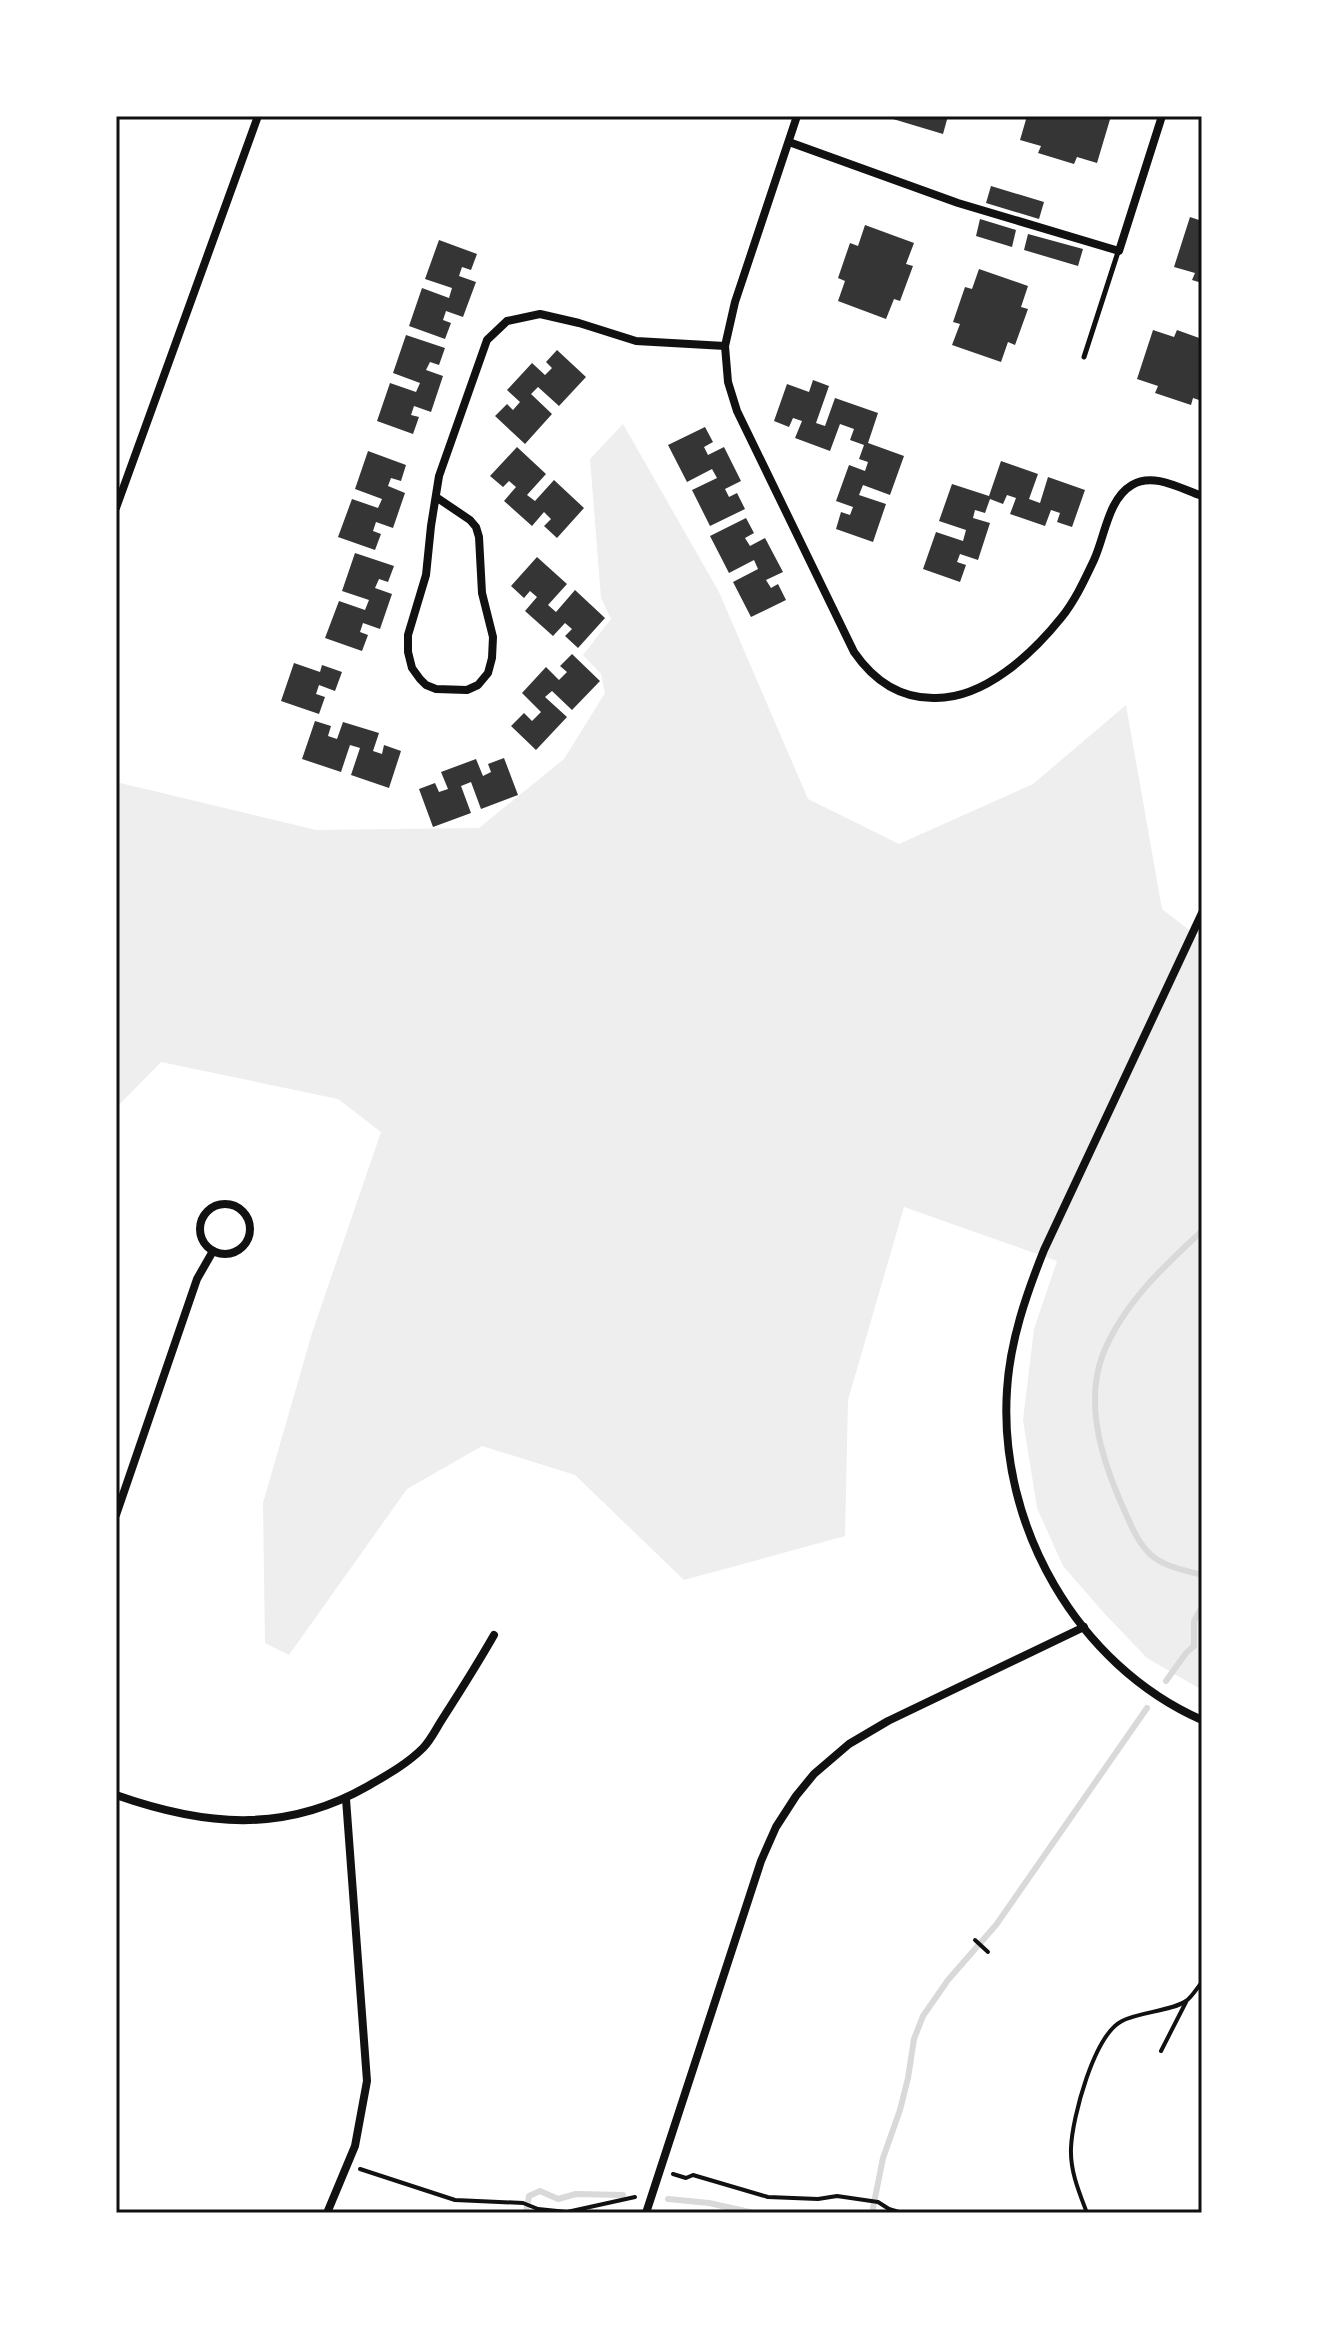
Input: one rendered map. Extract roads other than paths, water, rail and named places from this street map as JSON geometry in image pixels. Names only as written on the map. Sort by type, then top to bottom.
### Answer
[{"type":"street","points":[[116,508],[258,116]]},
{"type":"street","points":[[797,116],[735,302],[725,346],[728,382],[737,411],[864,667],[891,689],[912,696],[942,698],[969,692],[1005,671],[1035,646],[1062,617],[1094,559],[1122,492],[1134,484],[1156,480],[1202,496]]},
{"type":"street","points":[[789,142],[958,203],[1119,251],[1162,116]]},
{"type":"street","points":[[436,497],[470,520],[479,537],[482,593],[493,637],[492,658],[483,680],[467,690],[436,689],[426,685],[412,668],[408,635],[426,575],[436,497],[439,476],[487,340],[507,321],[540,314],[636,341],[725,346]]},
{"type":"street","points":[[1202,913],[1044,1250],[1024,1301],[1011,1354],[1006,1428],[1017,1500],[1044,1568],[1084,1627],[1103,1649],[1147,1687],[1202,1720]]},
{"type":"street","points":[[217,1205],[236,1207],[249,1221],[247,1240],[232,1253],[213,1251],[205,1245],[201,1236],[203,1217],[217,1205]]},
{"type":"street","points":[[116,1515],[197,1279],[213,1251]]},
{"type":"street","points":[[646,2213],[761,1861],[776,1827],[796,1796],[831,1758],[868,1731],[1084,1627]]},
{"type":"street","points":[[116,1795],[178,1815],[236,1820],[280,1818],[315,1811],[346,1799],[391,1773],[424,1747],[494,1635]]},
{"type":"street","points":[[327,2213],[355,2146],[367,2081],[346,1799]]},
{"type":"lane","points":[[1084,357],[1119,251]]},
{"type":"waterway","points":[[1202,1231],[1133,1302],[1103,1354],[1095,1394],[1104,1456],[1136,1536],[1156,1559],[1202,1575]]},
{"type":"waterway","points":[[1166,1681],[1194,1646],[1194,1621],[1202,1607]]},
{"type":"waterway","points":[[872,2213],[883,2158],[900,2110],[914,2039],[923,2016],[948,1980],[996,1925],[1147,1708]]},
{"type":"waterway","points":[[526,2213],[529,2196],[540,2191],[558,2199],[576,2194],[623,2195]]},
{"type":"waterway","points":[[668,2199],[709,2203],[754,2213]]}]
